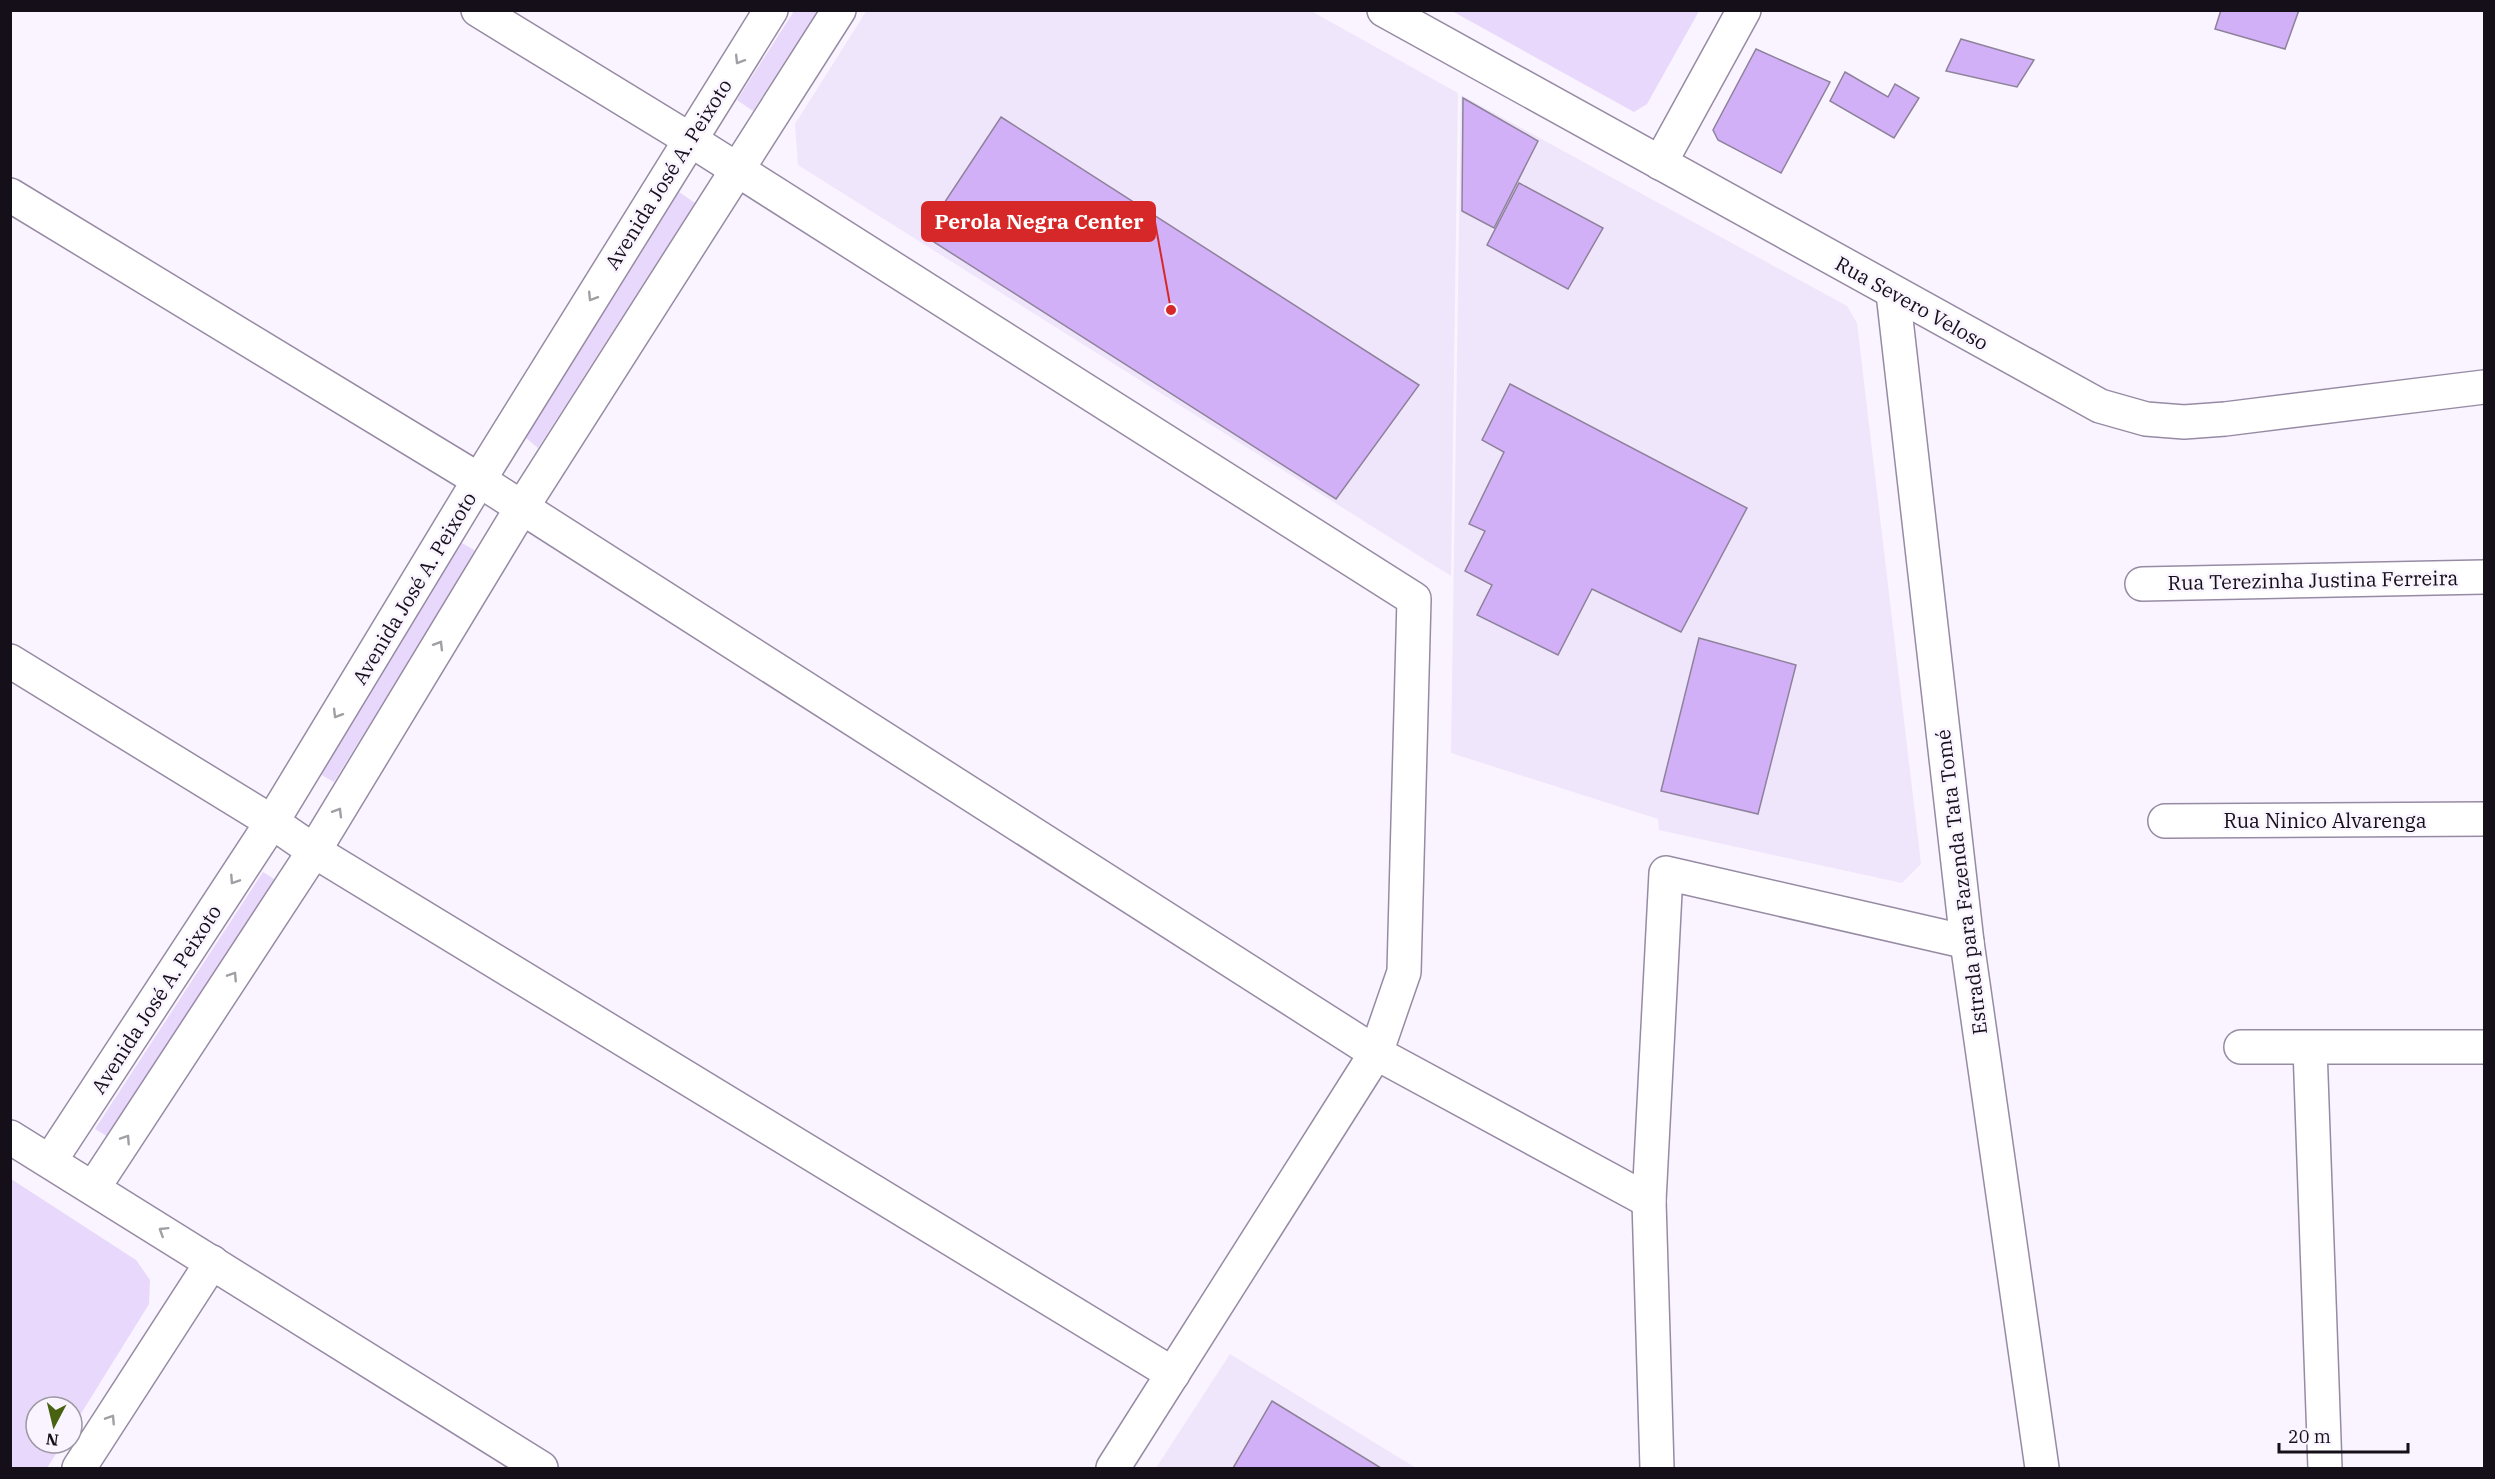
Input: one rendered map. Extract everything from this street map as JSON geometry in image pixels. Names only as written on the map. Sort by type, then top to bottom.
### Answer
[{"type":"street","points":[[478,10],[689,139],[1414,599],[1404,972],[1376,1053],[1113,1468]]},
{"type":"street","name":"Avenida José A. Peixoto","points":[[50,1161],[272,822],[479,480],[771,10]]},
{"type":"street","points":[[94,1188],[314,851],[521,509],[839,10]]},
{"type":"street","name":"Rua Severo Veloso","points":[[1384,10],[2100,406],[2146,419],[2184,422],[2484,387]]},
{"type":"street","points":[[1660,163],[1744,10]]},
{"type":"street","points":[[10,195],[479,480],[521,509],[1376,1053],[1649,1201]]},
{"type":"street","name":"Estrada para Fazenda Tata Tomé","points":[[1893,293],[1967,942],[2042,1468]]},
{"type":"street","name":"Rua Terezinha Justina Ferreira","points":[[2142,584],[2484,577]]},
{"type":"street","points":[[10,661],[272,822],[314,851],[1173,1374]]},
{"type":"street","name":"Rua Ninico Alvarenga","points":[[2165,821],[2484,819]]},
{"type":"street","points":[[1657,1468],[1649,1201],[1666,873],[1967,942]]},
{"type":"street","points":[[2241,1047],[2484,1047]]},
{"type":"street","points":[[2310,1048],[2325,1468]]},
{"type":"street","points":[[10,1137],[541,1468]]},
{"type":"street","points":[[80,1468],[212,1262]]},
{"type":"shaded area","points":[[867,10],[1311,11],[1458,93],[1451,576],[798,165],[795,124]]},
{"type":"shaded area","points":[[794,11],[817,11],[753,111],[737,100]]},
{"type":"shaded area","points":[[1452,11],[1699,11],[1647,104],[1634,112]]},
{"type":"shaded area","points":[[1461,95],[1847,306],[1857,323],[1921,864],[1902,883],[1659,830],[1658,819],[1451,753]]},
{"type":"shaded area","points":[[679,192],[695,203],[538,448],[525,437]]},
{"type":"shaded area","points":[[460,542],[476,551],[334,782],[318,773]]},
{"type":"shaded area","points":[[263,872],[277,881],[110,1138],[95,1129]]},
{"type":"shaded area","points":[[11,1179],[136,1260],[150,1280],[149,1304],[84,1409],[84,1395],[24,1395],[24,1455],[55,1455],[47,1468],[11,1468]]},
{"type":"shaded area","points":[[1230,1354],[1416,1468],[1156,1468]]},
{"type":"building","points":[[2221,10],[2299,10],[2285,49],[2215,29]]},
{"type":"building","points":[[1961,39],[2034,60],[2017,87],[1946,71]]},
{"type":"building","points":[[1756,49],[1830,82],[1781,173],[1718,140],[1713,130]]},
{"type":"building","points":[[1845,72],[1888,97],[1895,84],[1919,98],[1894,138],[1830,101]]},
{"type":"building","points":[[1463,98],[1538,141],[1494,228],[1462,211]]},
{"type":"building","points":[[1001,117],[1419,385],[1336,499],[923,235]]},
{"type":"building","points":[[1519,183],[1603,228],[1568,289],[1487,245]]},
{"type":"building","points":[[1510,384],[1747,508],[1681,632],[1592,589],[1558,655],[1477,615],[1492,585],[1465,571],[1485,531],[1469,524],[1504,452],[1482,440]]},
{"type":"building","points":[[1699,638],[1796,665],[1758,814],[1661,791]]},
{"type":"building","points":[[1272,1401],[1381,1468],[1233,1468]]},
{"type":"place","name":"Perola Negra Center","points":[[1171,310]]}]
